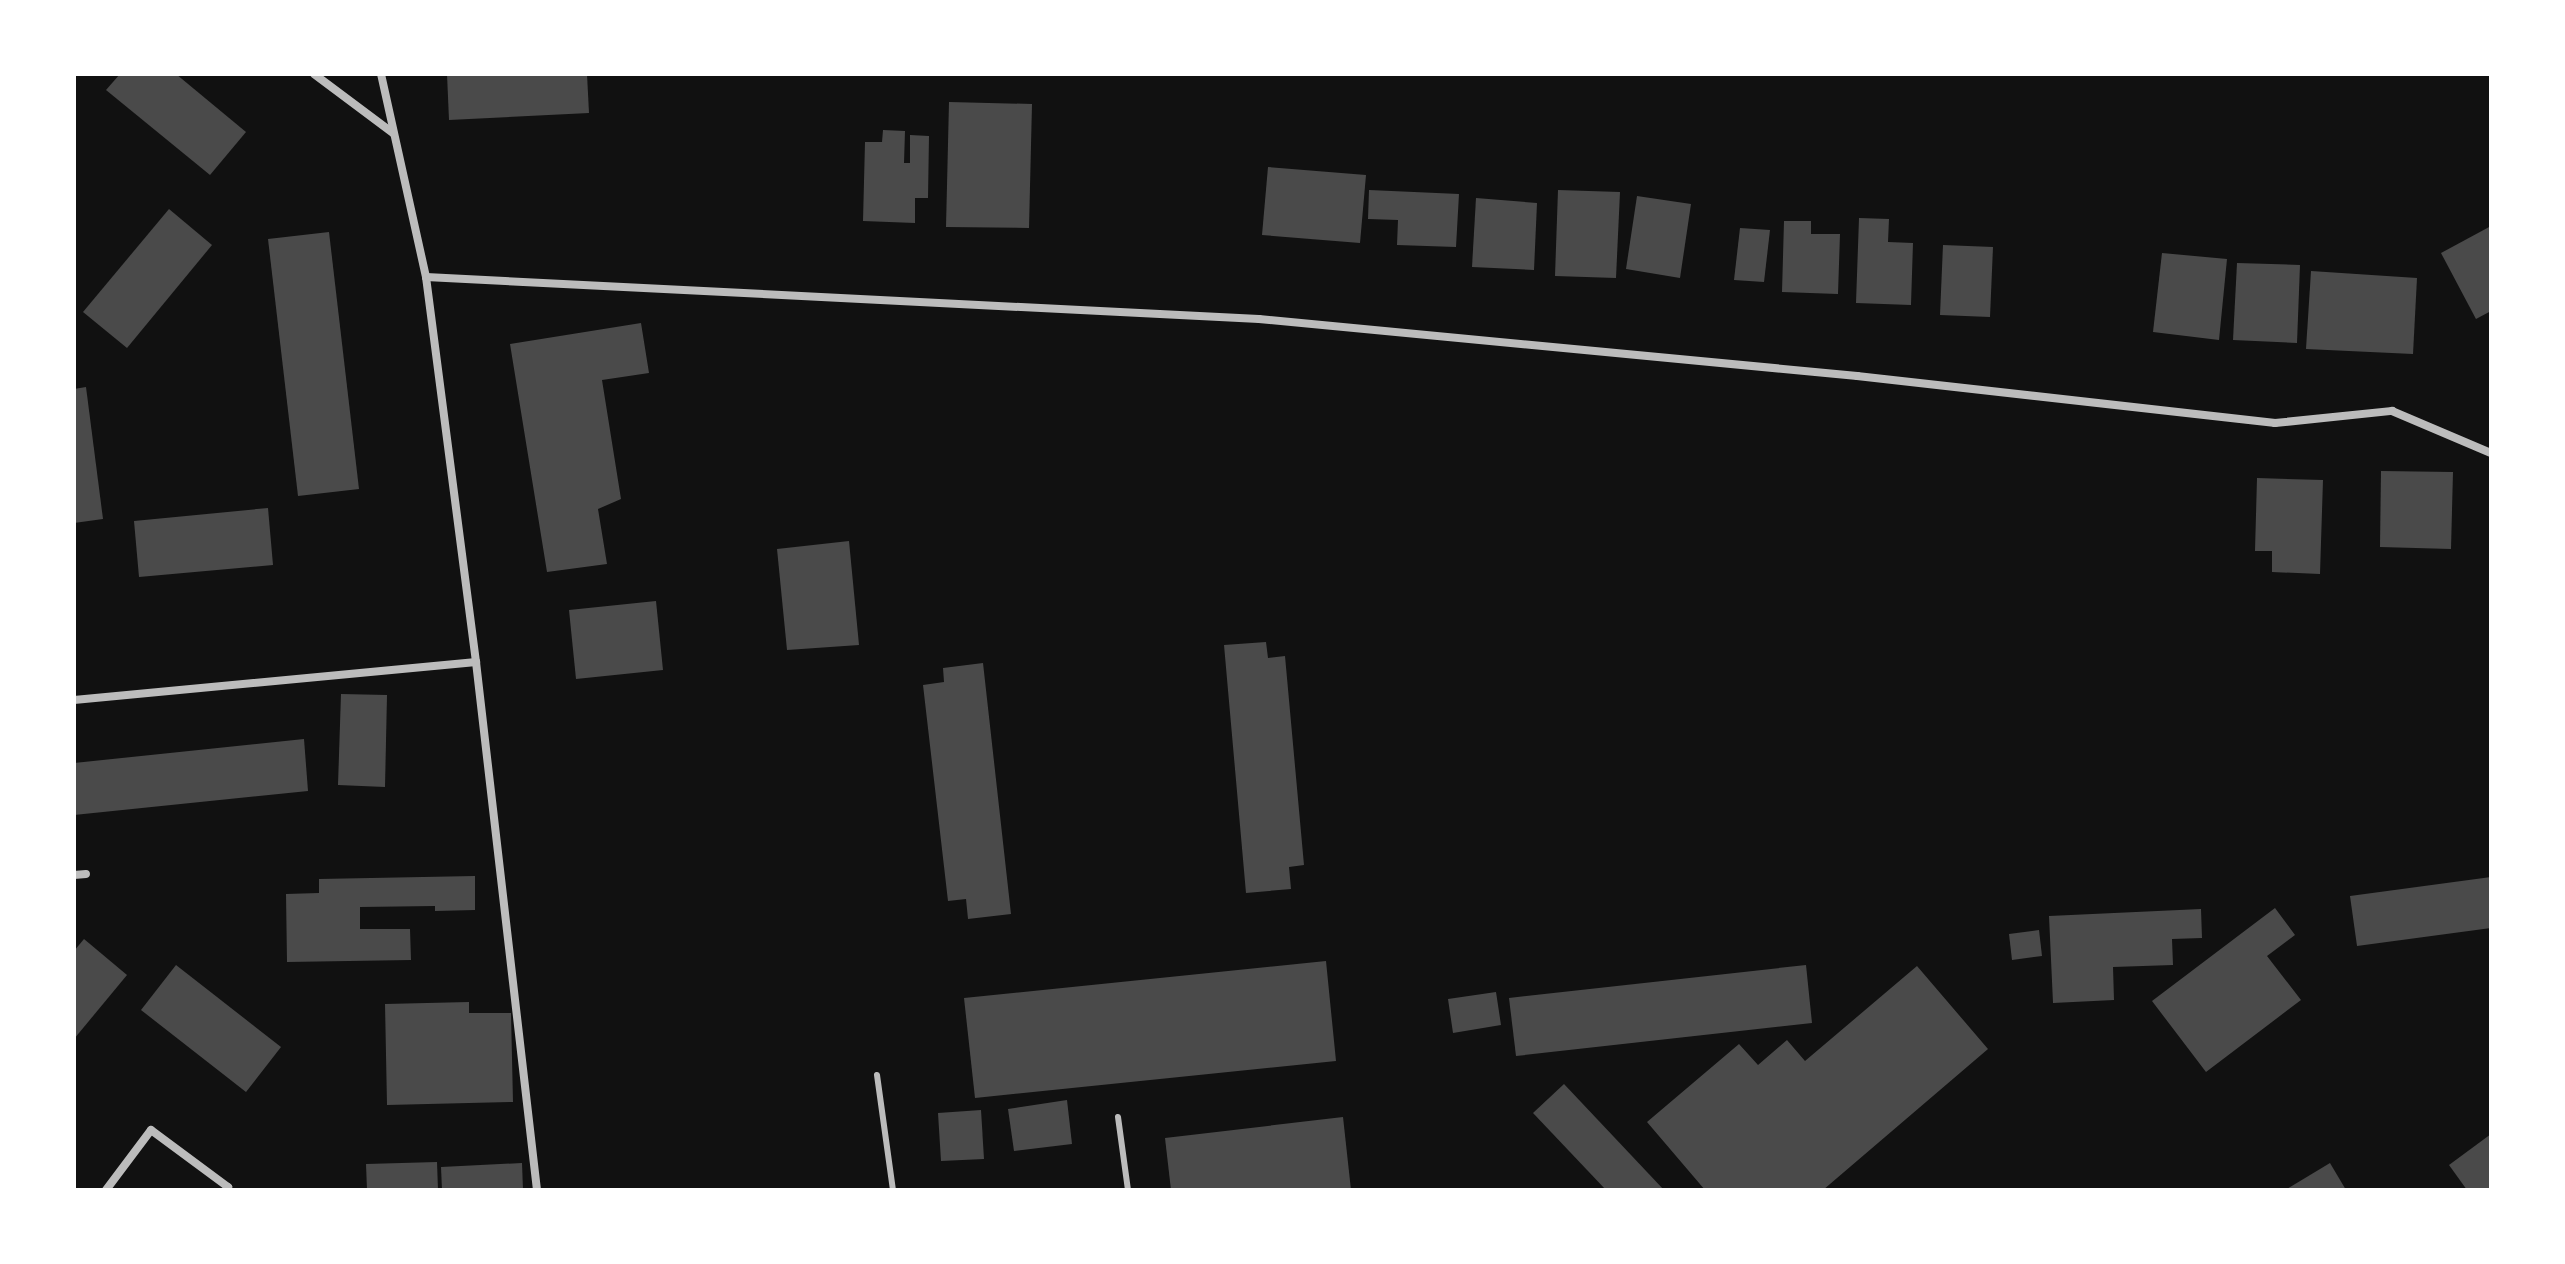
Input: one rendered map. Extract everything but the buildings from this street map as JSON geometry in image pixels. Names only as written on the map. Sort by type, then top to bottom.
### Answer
[{"type":"street","points":[[314,74],[393,133]]},
{"type":"street","points":[[381,74],[426,277],[476,662],[537,1190]]},
{"type":"street","points":[[426,277],[1259,319],[1857,376],[2275,423],[2392,411],[2491,453]]},
{"type":"street","points":[[74,700],[476,662]]},
{"type":"street","points":[[74,875],[86,874]]},
{"type":"street","points":[[106,1190],[151,1130],[228,1187],[226,1190]]},
{"type":"lane","points":[[877,1075],[893,1190]]},
{"type":"lane","points":[[1118,1117],[1128,1190]]}]
